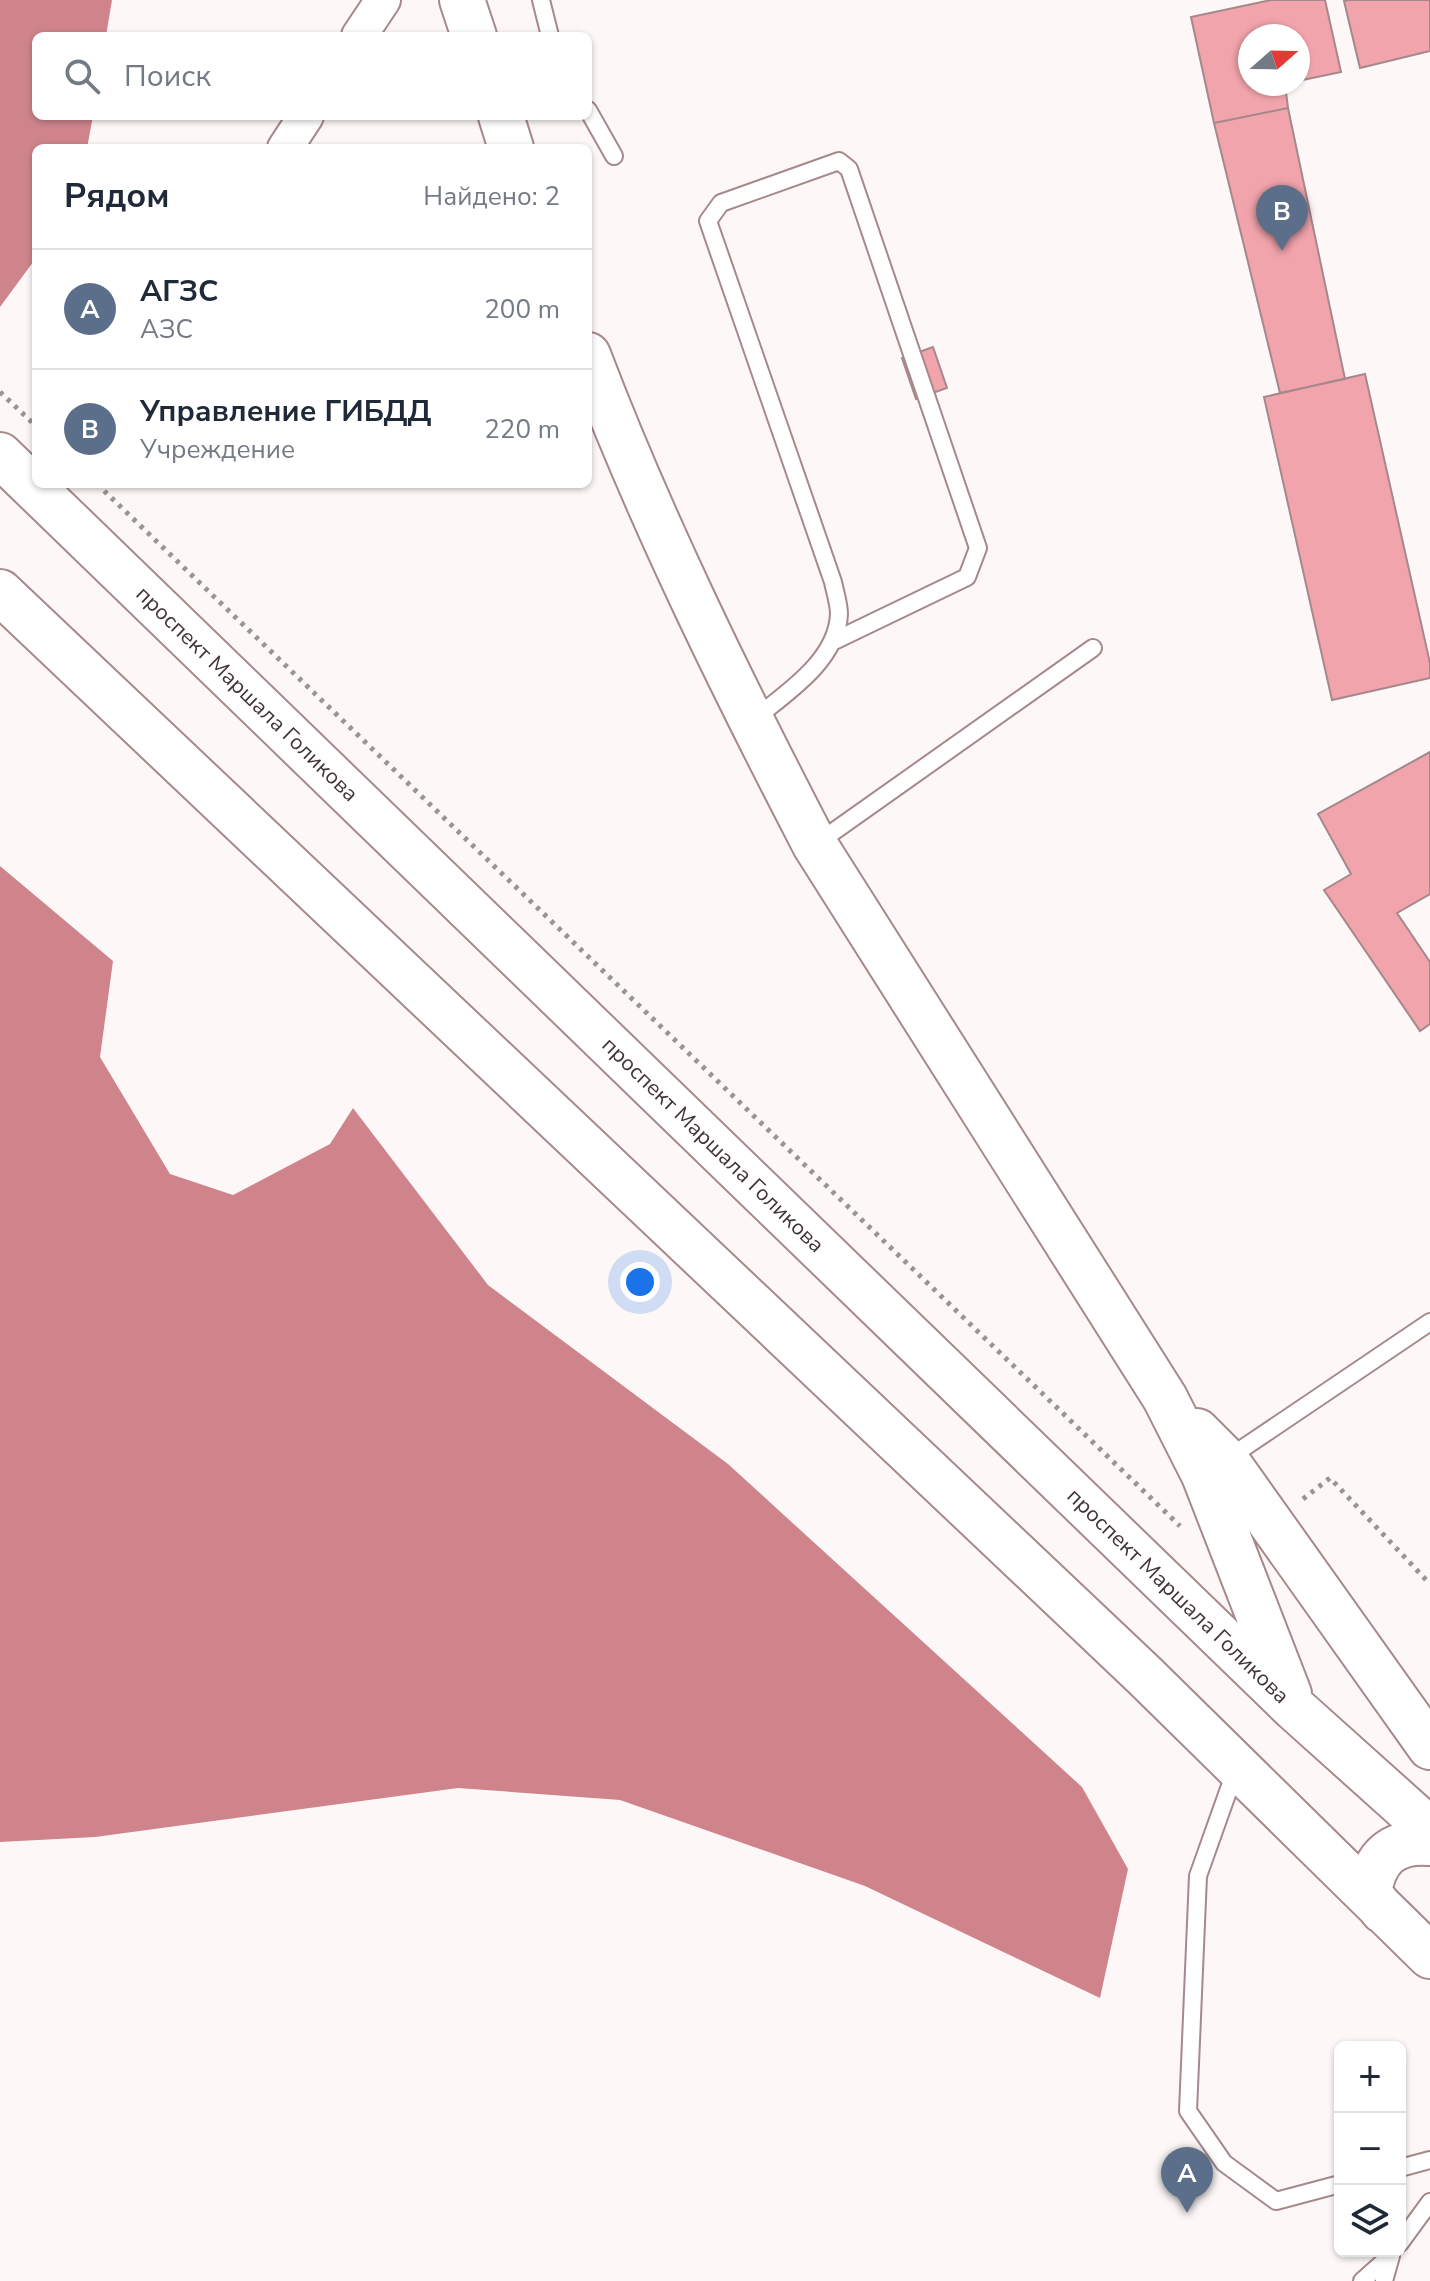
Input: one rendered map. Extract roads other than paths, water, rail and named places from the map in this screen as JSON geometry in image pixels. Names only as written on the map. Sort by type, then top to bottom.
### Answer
[{"type":"main road","points":[[462,0],[473,32]]},
{"type":"main road","points":[[502,120],[510,144]]},
{"type":"main road","points":[[592,364],[664,534],[752,721],[815,845],[1165,1398],[1204,1475],[1294,1708]]},
{"type":"main road","name":"проспект Маршала Голикова","points":[[0,455],[32,486]]},
{"type":"main road","name":"проспект Маршала Голикова","points":[[34,488],[1294,1708],[1430,1830]]},
{"type":"main road","points":[[0,592],[1144,1675],[1430,1956]]},
{"type":"main road","points":[[1165,1398],[1226,1460],[1430,1747]]},
{"type":"main road","points":[[1383,1911],[1369,1893],[1372,1870],[1388,1852],[1411,1841],[1430,1843]]},
{"type":"street","points":[[362,32],[383,0]]},
{"type":"street","points":[[288,144],[303,120]]},
{"type":"lane","points":[[541,0],[549,32]]},
{"type":"lane","points":[[592,117],[614,156]]},
{"type":"lane","points":[[752,721],[809,674],[832,642],[839,613],[833,582],[708,221],[721,203],[839,161],[849,169],[978,548],[967,577],[832,642]]},
{"type":"lane","points":[[815,845],[1093,648]]},
{"type":"lane","points":[[1226,1460],[1430,1322]]},
{"type":"lane","points":[[1237,1768],[1198,1876],[1188,2111],[1224,2163],[1276,2201],[1336,2185]]},
{"type":"lane","points":[[1406,2166],[1430,2160]]},
{"type":"lane","points":[[1406,2235],[1430,2202]]},
{"type":"lane","points":[[1362,2281],[1389,2257]]},
{"type":"lane","points":[[1384,2281],[1391,2257]]},
{"type":"place","name":"Управление ГИБДД","points":[[1282,251]]},
{"type":"place","name":"АГЗС","points":[[1187,2213]]}]
